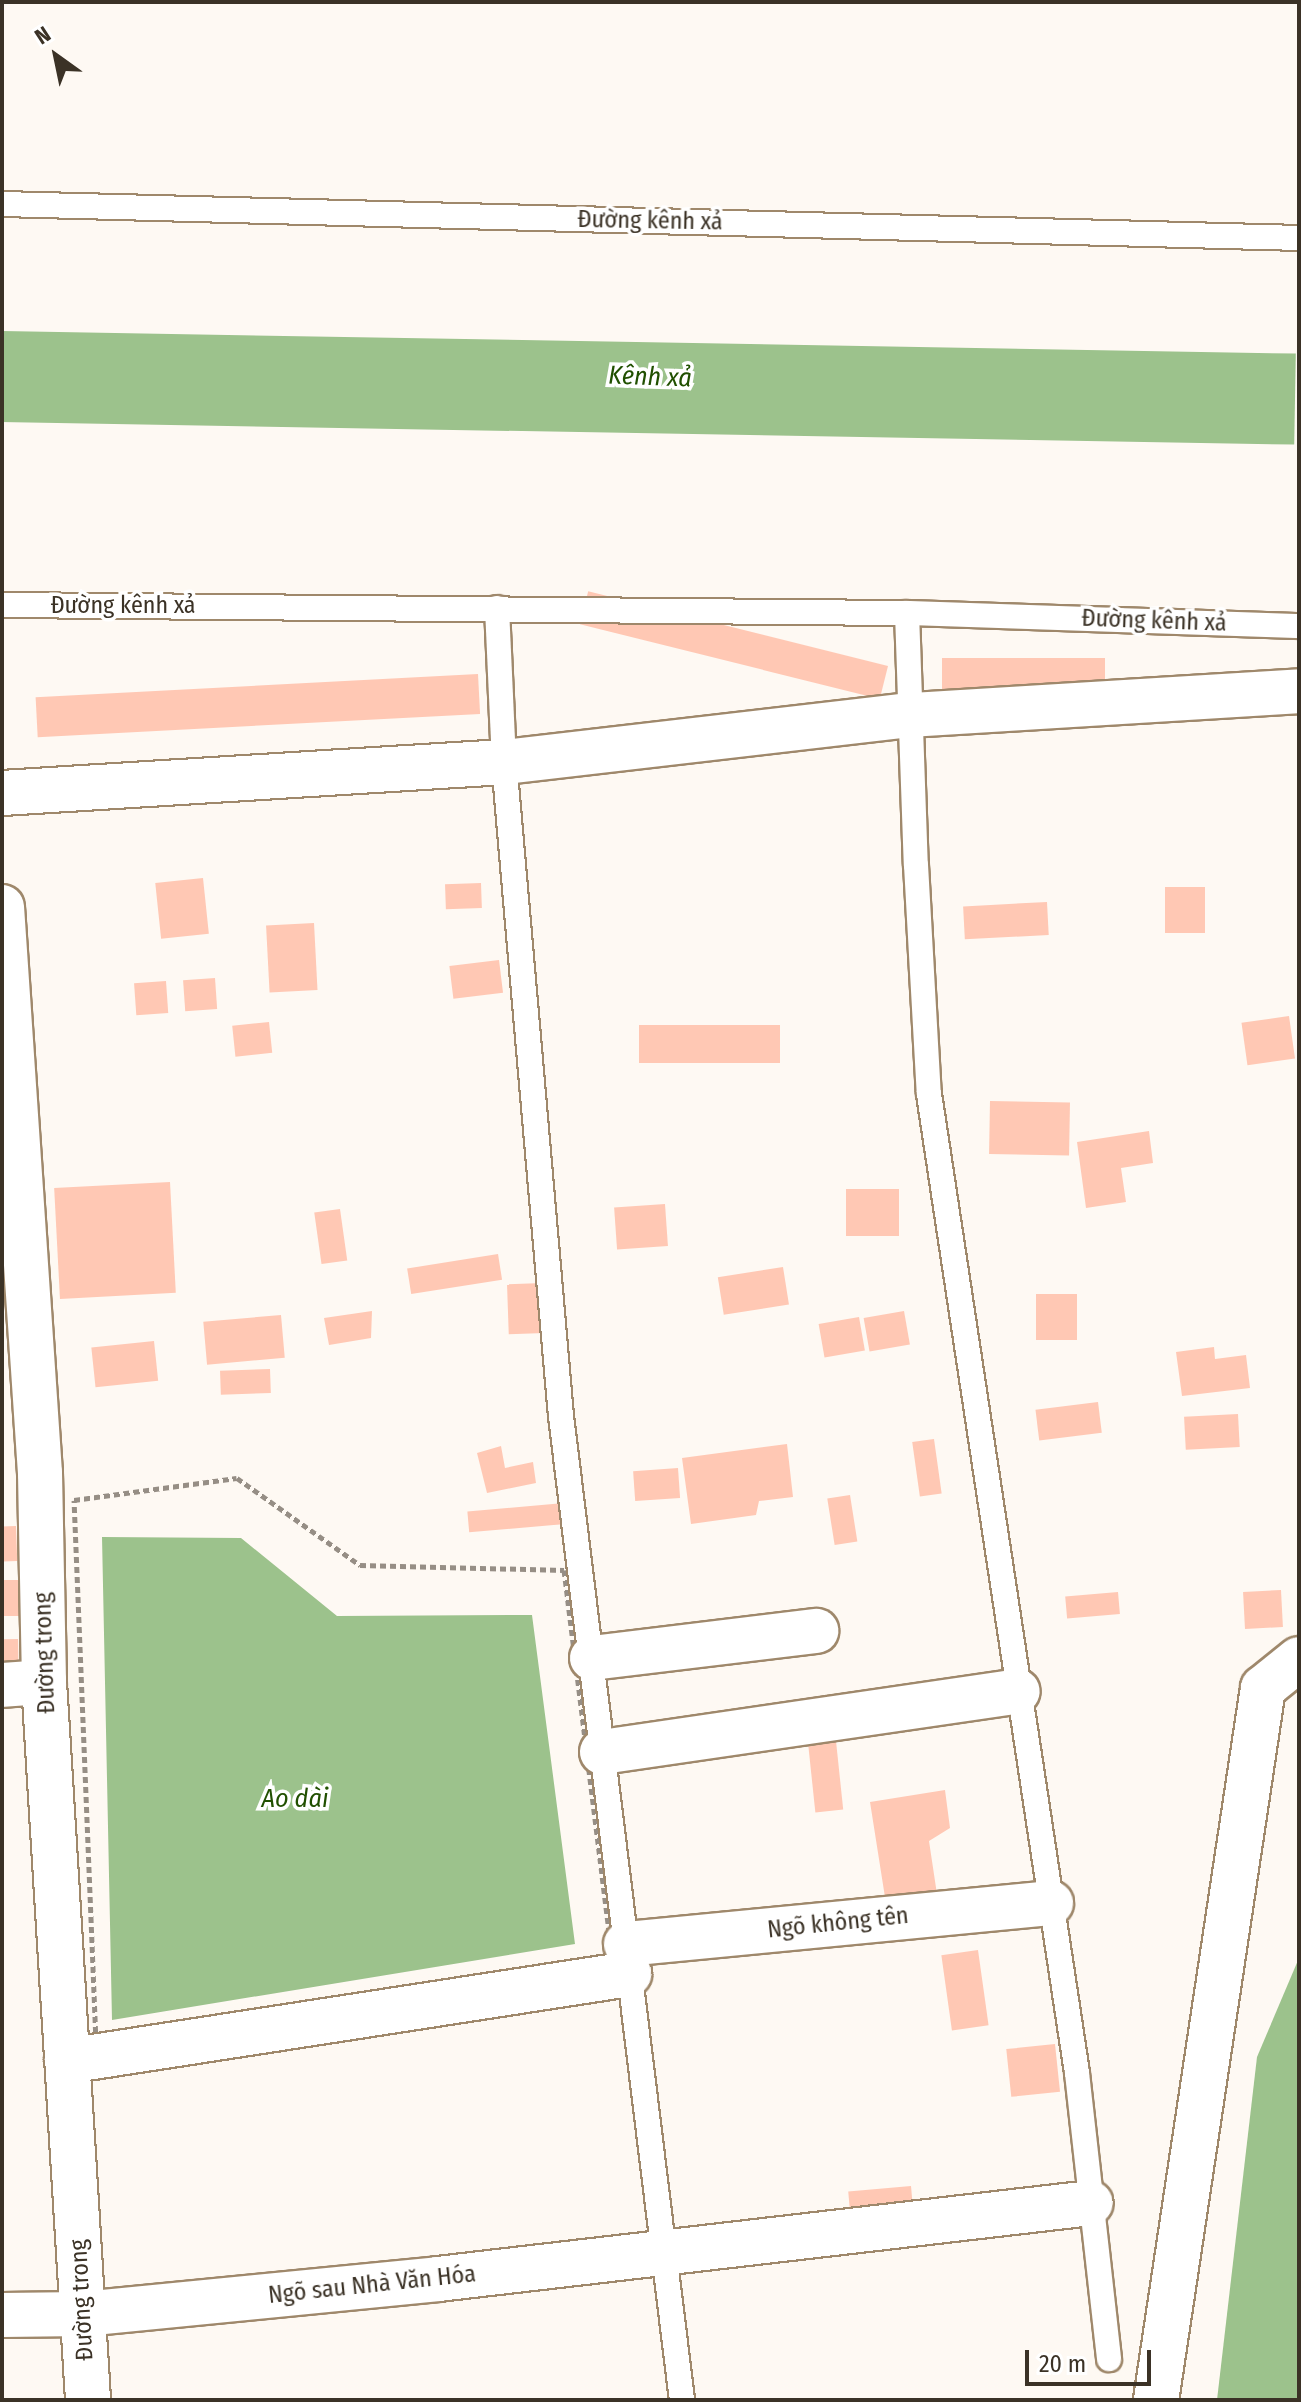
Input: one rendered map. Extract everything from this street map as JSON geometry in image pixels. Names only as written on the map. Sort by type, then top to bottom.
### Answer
[{"type":"street","points":[[2,793],[504,762],[910,715],[1299,691]]},
{"type":"street","name":"Đường trong","points":[[2,907],[40,1473],[23,1683],[82,2052],[83,2314],[88,2400]]},
{"type":"street","points":[[592,1658],[816,1631]]},
{"type":"street","points":[[1156,2400],[1263,1688],[1299,1659]]},
{"type":"street","points":[[602,1752],[1018,1691]]},
{"type":"street","name":"Ngõ không tên","points":[[82,2052],[628,1959],[1051,1903]]},
{"type":"street","name":"Ngõ sau Nhà Văn Hóa","points":[[2,2315],[83,2314],[662,2254],[1091,2203]]},
{"type":"lane","name":"Đường kênh xả","points":[[2,204],[1299,238]]},
{"type":"lane","name":"Đường kênh xả","points":[[2,605],[907,613],[1299,626]]},
{"type":"lane","points":[[497,608],[504,762],[561,1416],[682,2400]]},
{"type":"lane","points":[[907,613],[929,1094],[1077,2073],[1109,2359]]},
{"type":"path","points":[[237,1478],[360,1565],[564,1570],[612,1955],[82,2052],[74,1500],[237,1478]]},
{"type":"water","name":"Kênh xả","points":[[2,331],[1296,354],[1294,445],[2,422]]},
{"type":"water","name":"Ao dài","points":[[102,1537],[241,1538],[337,1616],[532,1615],[575,1944],[112,2020]]},
{"type":"water","points":[[1299,1958],[1299,2400],[1217,2400],[1257,2057]]},
{"type":"building","points":[[588,591],[888,666],[880,699],[580,624]]},
{"type":"building","points":[[942,658],[1105,658],[1105,691],[942,691]]},
{"type":"building","points":[[478,674],[480,714],[38,737],[36,697]]},
{"type":"building","points":[[203,878],[209,934],[161,939],[155,883]]},
{"type":"building","points":[[481,883],[482,908],[446,909],[445,884]]},
{"type":"building","points":[[1165,887],[1205,887],[1205,933],[1165,933]]},
{"type":"building","points":[[1047,902],[1049,935],[965,939],[963,906]]},
{"type":"building","points":[[314,923],[318,990],[270,992],[266,926]]},
{"type":"building","points":[[499,960],[503,993],[453,999],[449,966]]},
{"type":"building","points":[[215,978],[217,1009],[185,1011],[183,980]]},
{"type":"building","points":[[166,981],[168,1013],[136,1015],[134,983]]},
{"type":"building","points":[[1289,1016],[1295,1059],[1247,1065],[1241,1023]]},
{"type":"building","points":[[269,1022],[272,1053],[235,1057],[232,1026]]},
{"type":"building","points":[[639,1025],[780,1025],[780,1063],[639,1063]]},
{"type":"building","points":[[990,1101],[1070,1102],[1069,1155],[989,1154]]},
{"type":"building","points":[[1149,1131],[1153,1163],[1121,1168],[1126,1202],[1086,1208],[1077,1142]]},
{"type":"building","points":[[170,1182],[176,1293],[60,1299],[54,1188]]},
{"type":"building","points":[[846,1189],[899,1189],[899,1236],[846,1236]]},
{"type":"building","points":[[665,1204],[668,1246],[617,1249],[614,1208]]},
{"type":"building","points":[[340,1209],[347,1260],[321,1264],[314,1213]]},
{"type":"building","points":[[498,1254],[502,1280],[411,1294],[407,1268]]},
{"type":"building","points":[[783,1267],[789,1305],[724,1315],[718,1277]]},
{"type":"building","points":[[543,1283],[545,1333],[509,1334],[507,1284]]},
{"type":"building","points":[[1036,1294],[1077,1294],[1077,1340],[1036,1340]]},
{"type":"building","points":[[372,1311],[371,1338],[329,1345],[324,1318]]},
{"type":"building","points":[[904,1311],[910,1344],[870,1352],[864,1318]]},
{"type":"building","points":[[281,1315],[285,1358],[207,1365],[203,1322]]},
{"type":"building","points":[[859,1317],[865,1350],[825,1358],[819,1324]]},
{"type":"building","points":[[154,1341],[158,1381],[96,1387],[91,1348]]},
{"type":"building","points":[[1214,1347],[1215,1359],[1246,1355],[1250,1388],[1182,1396],[1176,1352]]},
{"type":"building","points":[[270,1369],[271,1393],[221,1395],[220,1371]]},
{"type":"building","points":[[1098,1402],[1102,1433],[1039,1440],[1035,1410]]},
{"type":"building","points":[[1238,1414],[1240,1447],[1186,1450],[1184,1417]]},
{"type":"building","points":[[934,1439],[942,1493],[920,1497],[912,1442]]},
{"type":"building","points":[[787,1444],[793,1497],[759,1501],[756,1515],[691,1524],[682,1458]]},
{"type":"building","points":[[501,1446],[505,1468],[533,1462],[536,1483],[487,1493],[477,1453]]},
{"type":"building","points":[[678,1468],[680,1498],[635,1501],[633,1471]]},
{"type":"building","points":[[850,1495],[857,1541],[835,1545],[827,1499]]},
{"type":"building","points":[[564,1503],[566,1524],[469,1532],[467,1511]]},
{"type":"building","points":[[2,1526],[16,1526],[17,1561],[3,1561]]},
{"type":"building","points":[[2,1580],[22,1580],[22,1616],[2,1616]]},
{"type":"building","points":[[1281,1590],[1283,1627],[1245,1629],[1243,1592]]},
{"type":"building","points":[[1118,1592],[1120,1614],[1067,1619],[1065,1597]]},
{"type":"building","points":[[2,1639],[18,1639],[19,1686],[3,1686]]},
{"type":"building","points":[[836,1741],[843,1810],[815,1813],[808,1744]]},
{"type":"building","points":[[945,1790],[950,1828],[929,1841],[938,1901],[887,1910],[870,1802]]},
{"type":"building","points":[[978,1950],[989,2025],[952,2030],[941,1955]]},
{"type":"building","points":[[1055,2044],[1060,2092],[1011,2097],[1006,2049]]},
{"type":"building","points":[[911,2186],[913,2209],[850,2214],[848,2191]]}]
